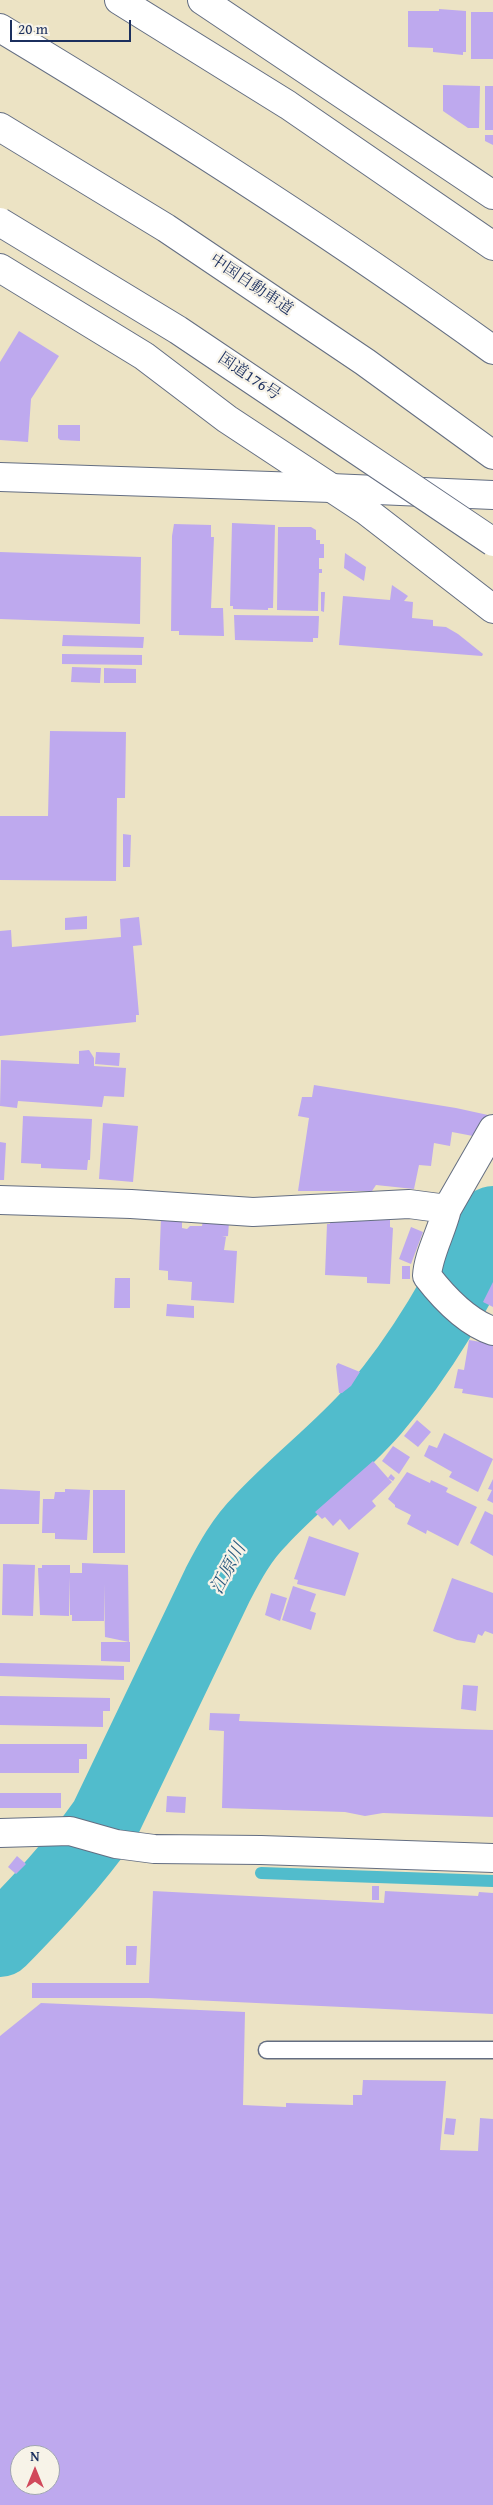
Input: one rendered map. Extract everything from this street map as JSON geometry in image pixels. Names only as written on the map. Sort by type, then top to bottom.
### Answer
[{"type":"main road","points":[[119,0],[288,105],[493,246]]},
{"type":"main road","points":[[202,0],[493,194]]},
{"type":"main road","points":[[0,28],[251,184],[414,292],[493,350]]},
{"type":"main road","name":"中国自動車道","points":[[0,128],[166,228],[365,362],[493,455]]},
{"type":"main road","name":"国道176号","points":[[0,222],[178,330],[493,542]]},
{"type":"main road","points":[[0,268],[144,356],[227,419],[365,510],[493,609]]},
{"type":"main road","points":[[0,477],[493,495]]},
{"type":"main road","points":[[493,1129],[447,1209],[442,1231],[428,1265],[427,1276],[477,1326],[493,1331]]},
{"type":"main road","points":[[0,1200],[131,1204],[253,1212],[409,1204],[447,1209]]},
{"type":"main road","points":[[0,1833],[70,1832],[116,1844],[154,1849],[271,1850],[493,1858]]},
{"type":"lane","points":[[267,2050],[493,2050]]},
{"type":"building","points":[[439,9],[466,11],[466,52],[463,52],[463,55],[433,52],[433,48],[408,47],[408,11],[439,11]]},
{"type":"building","points":[[471,12],[493,12],[493,59],[471,59]]},
{"type":"building","points":[[443,85],[480,86],[479,128],[468,128],[443,111]]},
{"type":"building","points":[[485,86],[493,86],[493,130],[485,130]]},
{"type":"building","points":[[485,135],[493,135],[493,145],[485,141]]},
{"type":"building","points":[[19,331],[59,356],[31,399],[28,442],[0,440],[0,362]]},
{"type":"building","points":[[58,425],[80,425],[80,441],[60,440],[58,438]]},
{"type":"building","points":[[232,523],[275,525],[273,608],[268,608],[268,610],[233,609],[233,606],[230,606]]},
{"type":"building","points":[[174,524],[211,525],[211,537],[214,537],[211,608],[223,608],[224,636],[179,635],[179,631],[171,631],[172,536]]},
{"type":"building","points":[[278,527],[311,527],[316,530],[316,540],[320,540],[320,544],[324,544],[324,558],[319,558],[319,569],[322,569],[322,573],[319,573],[318,611],[277,610]]},
{"type":"building","points":[[0,552],[141,557],[140,624],[0,619]]},
{"type":"building","points":[[345,553],[366,567],[364,581],[344,568]]},
{"type":"building","points":[[392,585],[408,596],[404,601],[413,602],[412,618],[433,620],[433,626],[446,627],[483,654],[482,656],[339,645],[343,596],[390,600]]},
{"type":"building","points":[[321,592],[325,592],[324,612],[321,611]]},
{"type":"building","points":[[234,615],[319,616],[318,638],[313,638],[313,642],[235,640]]},
{"type":"building","points":[[63,635],[144,637],[143,648],[62,646]]},
{"type":"building","points":[[62,654],[142,655],[142,665],[62,664]]},
{"type":"building","points":[[72,667],[101,668],[100,683],[71,682]]},
{"type":"building","points":[[104,668],[136,669],[136,683],[104,683]]},
{"type":"building","points":[[50,731],[126,732],[125,798],[117,798],[116,881],[0,880],[0,816],[48,816]]},
{"type":"building","points":[[123,834],[131,835],[130,867],[123,867]]},
{"type":"building","points":[[87,916],[87,929],[65,930],[65,918]]},
{"type":"building","points":[[139,917],[142,945],[133,946],[139,1015],[136,1015],[136,1022],[0,1036],[0,931],[11,930],[12,947],[121,937],[120,919]]},
{"type":"building","points":[[89,1050],[94,1058],[94,1066],[126,1068],[124,1097],[104,1096],[102,1107],[18,1101],[17,1108],[0,1106],[1,1060],[79,1064],[79,1051]]},
{"type":"building","points":[[96,1052],[120,1053],[119,1066],[95,1064]]},
{"type":"building","points":[[314,1085],[488,1115],[473,1136],[452,1132],[450,1146],[434,1143],[431,1166],[419,1165],[414,1189],[376,1185],[372,1191],[298,1191],[309,1118],[298,1116],[302,1097],[312,1097]]},
{"type":"building","points":[[23,1116],[92,1119],[90,1160],[88,1160],[87,1170],[41,1168],[41,1164],[21,1163]]},
{"type":"building","points":[[103,1123],[138,1126],[133,1182],[99,1179]]},
{"type":"building","points":[[0,1142],[6,1143],[4,1180],[0,1180]]},
{"type":"building","points":[[161,1217],[182,1218],[182,1228],[187,1229],[190,1226],[202,1226],[203,1220],[229,1222],[228,1236],[222,1237],[226,1237],[224,1250],[237,1251],[234,1303],[191,1300],[192,1282],[168,1280],[168,1271],[159,1270]]},
{"type":"building","points":[[390,1220],[390,1227],[393,1228],[390,1284],[367,1283],[367,1277],[325,1275],[327,1224],[330,1224],[330,1221]]},
{"type":"building","points":[[411,1227],[423,1232],[411,1264],[399,1259]]},
{"type":"building","points":[[402,1266],[410,1266],[410,1279],[402,1279]]},
{"type":"building","points":[[115,1278],[130,1278],[130,1308],[114,1308]]},
{"type":"building","points":[[493,1282],[493,1307],[483,1302]]},
{"type":"building","points":[[167,1304],[194,1306],[194,1318],[166,1316]]},
{"type":"building","points":[[469,1340],[493,1344],[493,1398],[462,1393],[463,1389],[454,1388],[458,1369],[464,1370]]},
{"type":"building","points":[[338,1363],[360,1372],[351,1386],[342,1393],[339,1393],[336,1366]]},
{"type":"building","points":[[417,1420],[431,1432],[418,1447],[404,1436]]},
{"type":"building","points":[[444,1433],[493,1459],[478,1492],[449,1477],[452,1472],[424,1456],[429,1445],[437,1448]]},
{"type":"building","points":[[393,1446],[410,1457],[399,1474],[382,1461]]},
{"type":"building","points":[[373,1461],[392,1482],[372,1501],[376,1506],[349,1530],[340,1519],[333,1526],[325,1517],[322,1519],[315,1512]]},
{"type":"building","points":[[407,1472],[430,1483],[431,1480],[448,1488],[446,1492],[477,1507],[458,1546],[427,1530],[426,1534],[407,1524],[411,1515],[395,1507],[388,1499]]},
{"type":"building","points":[[391,1474],[395,1478],[393,1481],[388,1478]]},
{"type":"building","points":[[493,1479],[493,1503],[487,1500],[492,1490],[488,1489]]},
{"type":"building","points":[[0,1489],[40,1491],[39,1524],[0,1524]]},
{"type":"building","points":[[65,1489],[90,1490],[87,1540],[55,1539],[55,1533],[42,1533],[43,1499],[54,1499],[55,1492],[65,1492]]},
{"type":"building","points":[[93,1490],[125,1490],[125,1553],[93,1553]]},
{"type":"building","points":[[485,1511],[493,1515],[493,1556],[470,1543]]},
{"type":"building","points":[[309,1536],[359,1553],[345,1596],[297,1584],[298,1580],[294,1579]]},
{"type":"building","points":[[82,1563],[128,1565],[129,1642],[105,1637],[104,1584],[104,1621],[72,1621],[72,1615],[70,1615],[70,1577],[69,1616],[40,1615],[38,1568],[42,1568],[42,1565],[70,1565],[70,1573],[82,1573]]},
{"type":"building","points":[[3,1564],[35,1565],[33,1616],[2,1615]]},
{"type":"building","points":[[452,1578],[493,1593],[493,1634],[485,1631],[482,1636],[478,1634],[475,1643],[457,1640],[433,1631]]},
{"type":"building","points":[[293,1586],[316,1594],[310,1611],[316,1613],[311,1630],[282,1620]]},
{"type":"building","points":[[271,1593],[287,1598],[280,1621],[265,1615]]},
{"type":"building","points":[[101,1642],[130,1642],[130,1662],[101,1661]]},
{"type":"building","points":[[0,1663],[124,1666],[124,1680],[0,1676]]},
{"type":"building","points":[[463,1685],[478,1686],[476,1711],[461,1709]]},
{"type":"building","points":[[0,1696],[110,1698],[110,1711],[103,1711],[103,1727],[0,1725]]},
{"type":"building","points":[[210,1713],[240,1714],[239,1721],[493,1730],[493,1817],[383,1813],[365,1816],[345,1812],[222,1808],[224,1731],[209,1730]]},
{"type":"building","points":[[0,1744],[87,1744],[87,1759],[79,1759],[79,1773],[0,1773]]},
{"type":"building","points":[[0,1793],[61,1793],[61,1808],[0,1808]]},
{"type":"building","points":[[167,1796],[186,1797],[185,1813],[166,1812]]},
{"type":"building","points":[[17,1856],[26,1864],[16,1874],[8,1867]]},
{"type":"building","points":[[372,1886],[379,1886],[379,1900],[372,1900]]},
{"type":"building","points":[[153,1891],[384,1903],[385,1891],[478,1896],[479,1892],[493,1893],[493,2014],[149,1998],[32,1998],[32,1983],[149,1983]]},
{"type":"building","points":[[126,1946],[137,1946],[136,1965],[126,1965]]},
{"type":"building","points":[[41,2003],[245,2012],[243,2105],[286,2107],[286,2103],[353,2105],[353,2095],[362,2095],[363,2080],[446,2081],[440,2150],[478,2151],[480,2118],[493,2119],[493,2505],[0,2505],[0,2036]]},
{"type":"building","points":[[446,2118],[456,2119],[454,2135],[444,2134]]},
{"type":"waterway","name":"江原川","points":[[0,1941],[42,1897],[105,1820],[218,1584],[242,1543],[288,1493],[361,1425],[392,1388],[409,1366],[439,1319],[493,1222]]},
{"type":"waterway","points":[[71,1866],[96,1867]]},
{"type":"waterway","points":[[261,1873],[493,1881]]}]
